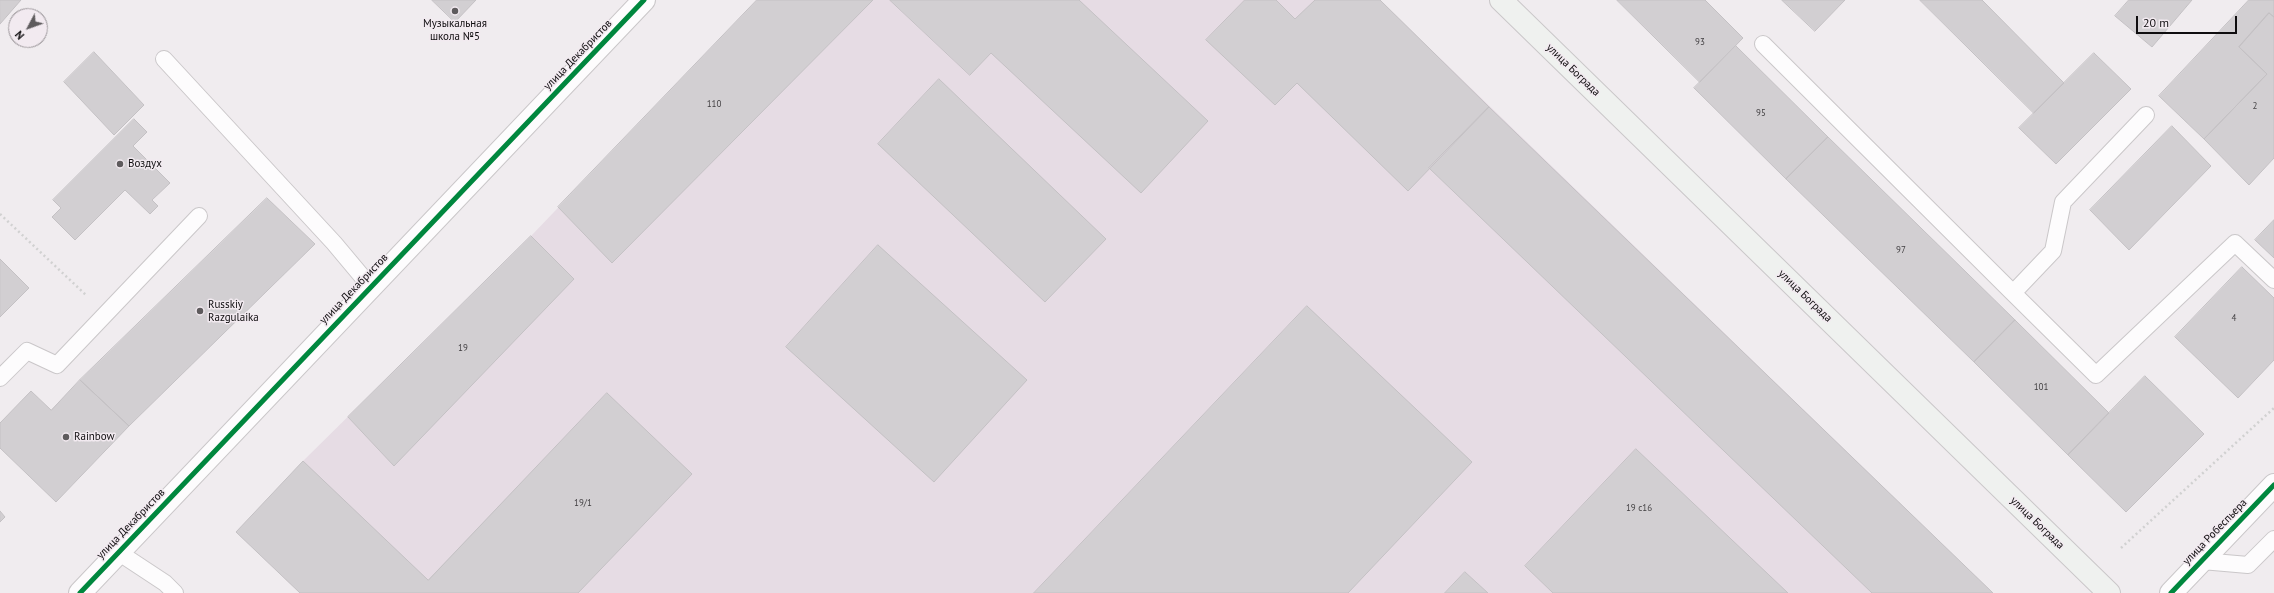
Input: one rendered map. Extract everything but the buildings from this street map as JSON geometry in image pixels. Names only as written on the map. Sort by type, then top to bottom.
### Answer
[{"type":"main road","name":"улица Бограда","points":[[1500,0],[2109,593]]},
{"type":"street","name":"улица Декабристов","points":[[80,593],[370,286],[644,0]]},
{"type":"street","name":"улица Робеспьера","points":[[2171,593],[2274,485]]},
{"type":"lane","points":[[1763,44],[2096,375],[2235,243],[2274,280]]},
{"type":"lane","points":[[164,59],[334,243],[370,286]]},
{"type":"lane","points":[[2013,293],[2053,251],[2063,202],[2146,115]]},
{"type":"lane","points":[[0,378],[27,351],[58,365],[200,216]]},
{"type":"lane","points":[[2202,561],[2248,565],[2274,539]]},
{"type":"lane","points":[[118,552],[164,583],[174,593]]},
{"type":"path","points":[[0,214],[106,314]]},
{"type":"path","points":[[2122,548],[2274,408]]},
{"type":"shaded area","points":[[757,0],[1380,0],[1993,593],[300,593],[236,532],[303,461],[531,236]]},
{"type":"cycle path","points":[[80,593],[644,0]]},
{"type":"cycle path","points":[[2171,593],[2274,485]]},
{"type":"place","name":"Музыкальная школа №5","points":[[455,11]]},
{"type":"place","name":"Воздух","points":[[120,164]]},
{"type":"place","name":"Russkiy Razgulaika","points":[[200,311]]},
{"type":"place","name":"Rainbow","points":[[66,437]]}]
